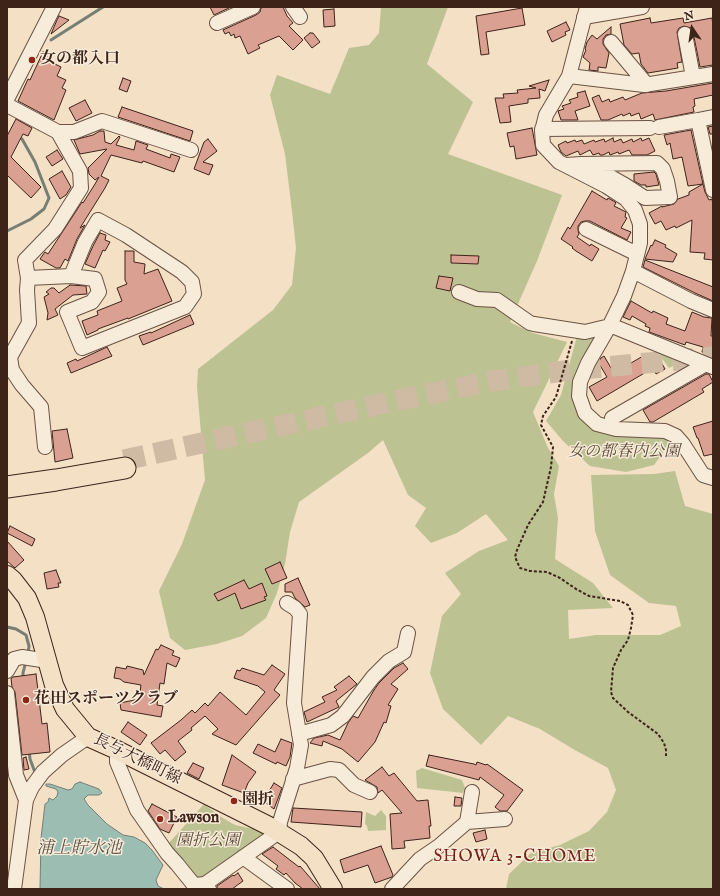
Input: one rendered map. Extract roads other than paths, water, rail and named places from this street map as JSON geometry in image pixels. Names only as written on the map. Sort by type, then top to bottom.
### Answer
[{"type":"highway","points":[[7,481],[125,464],[56,480],[7,487]]},
{"type":"main road","name":"長与大橋町線","points":[[7,575],[13,580],[27,598],[36,617],[35,659],[54,685],[65,709],[88,736],[279,832],[301,846],[314,858],[333,889]]},
{"type":"street","points":[[7,99],[54,7]]},
{"type":"street","points":[[217,23],[253,7]]},
{"type":"street","points":[[642,7],[586,12],[569,76],[546,116],[542,129],[543,145],[559,162],[606,186],[626,199],[635,210],[640,224],[640,243],[624,296],[610,326],[590,357],[580,382],[579,396],[585,413],[597,424],[616,429],[666,432],[676,436],[683,444],[703,475],[713,478]]},
{"type":"street","points":[[685,34],[693,77]]},
{"type":"street","points":[[610,42],[647,85]]},
{"type":"street","points":[[569,76],[647,85],[713,74]]},
{"type":"street","points":[[7,105],[58,132],[74,132],[102,121],[191,150]]},
{"type":"street","points":[[542,129],[654,127],[713,117]]},
{"type":"street","points":[[698,120],[713,190]]},
{"type":"street","points":[[45,447],[41,408],[12,370],[10,357],[29,323],[27,290],[28,278],[25,260],[55,230],[81,188],[80,171],[58,132]]},
{"type":"street","points":[[565,166],[594,165],[658,164],[663,169],[670,197],[645,198],[602,172],[594,165]]},
{"type":"street","points":[[28,278],[71,276],[95,279],[99,292],[92,302],[67,312],[82,348],[185,307],[194,294],[192,282],[182,272],[126,235],[98,220],[85,242],[71,276]]},
{"type":"street","points":[[586,229],[637,254]]},
{"type":"street","points":[[633,270],[691,301],[713,310]]},
{"type":"street","points":[[459,292],[478,299],[497,300],[530,323],[585,332],[610,326],[709,366]]},
{"type":"street","points":[[612,418],[709,366]]},
{"type":"street","points":[[117,750],[117,762],[137,810],[167,853],[194,885],[207,886],[243,857],[279,832],[280,822],[293,779],[301,745],[294,703],[300,614],[295,608],[286,602]]},
{"type":"street","points":[[299,734],[331,725],[343,716],[373,677],[389,661],[404,652],[408,633]]},
{"type":"street","points":[[7,671],[14,659],[35,659]]},
{"type":"street","points":[[7,693],[16,775],[26,800]]},
{"type":"street","points":[[14,889],[26,800],[39,777],[62,756],[88,736]]},
{"type":"street","points":[[293,779],[330,769],[339,770],[354,785],[370,792]]},
{"type":"street","points":[[467,822],[472,792]]},
{"type":"street","points":[[392,889],[420,859],[439,846],[467,822],[505,819]]},
{"type":"street","points":[[243,857],[287,889]]},
{"type":"water","name":"浦上貯水池","points":[[80,782],[99,789],[102,793],[99,795],[88,795],[84,799],[107,824],[123,835],[134,837],[145,843],[152,850],[163,865],[156,880],[158,886],[164,889],[40,889],[41,838],[45,804],[48,802],[49,798],[53,800],[57,796],[58,792],[56,789],[46,786],[46,784],[68,790],[72,789],[75,784]]},
{"type":"waterway","points":[[51,40],[103,7]]},
{"type":"waterway","points":[[7,231],[31,219],[44,209],[49,198],[35,162],[22,139],[18,137]]},
{"type":"waterway","points":[[7,627],[16,629],[26,635],[29,646],[28,653]]},
{"type":"waterway","points":[[23,679],[26,661]]},
{"type":"waterway","points":[[29,750],[30,759],[36,775]]},
{"type":"tunnel","points":[[124,460],[493,381],[571,370],[713,357]]},
{"type":"place","name":"女の都入口","points":[[32,60]]},
{"type":"place","name":"花田スポーツクラブ","points":[[26,700]]},
{"type":"place","name":"園折","points":[[234,801]]},
{"type":"place","name":"Lawson","points":[[160,819]]},
{"type":"district","name":"SHOWA 3-CHOME","points":[[515,858]]},
{"type":"park label","name":"女の都春内公園","points":[[624,453]]},
{"type":"park label","name":"園折公園","points":[[208,842]]}]
